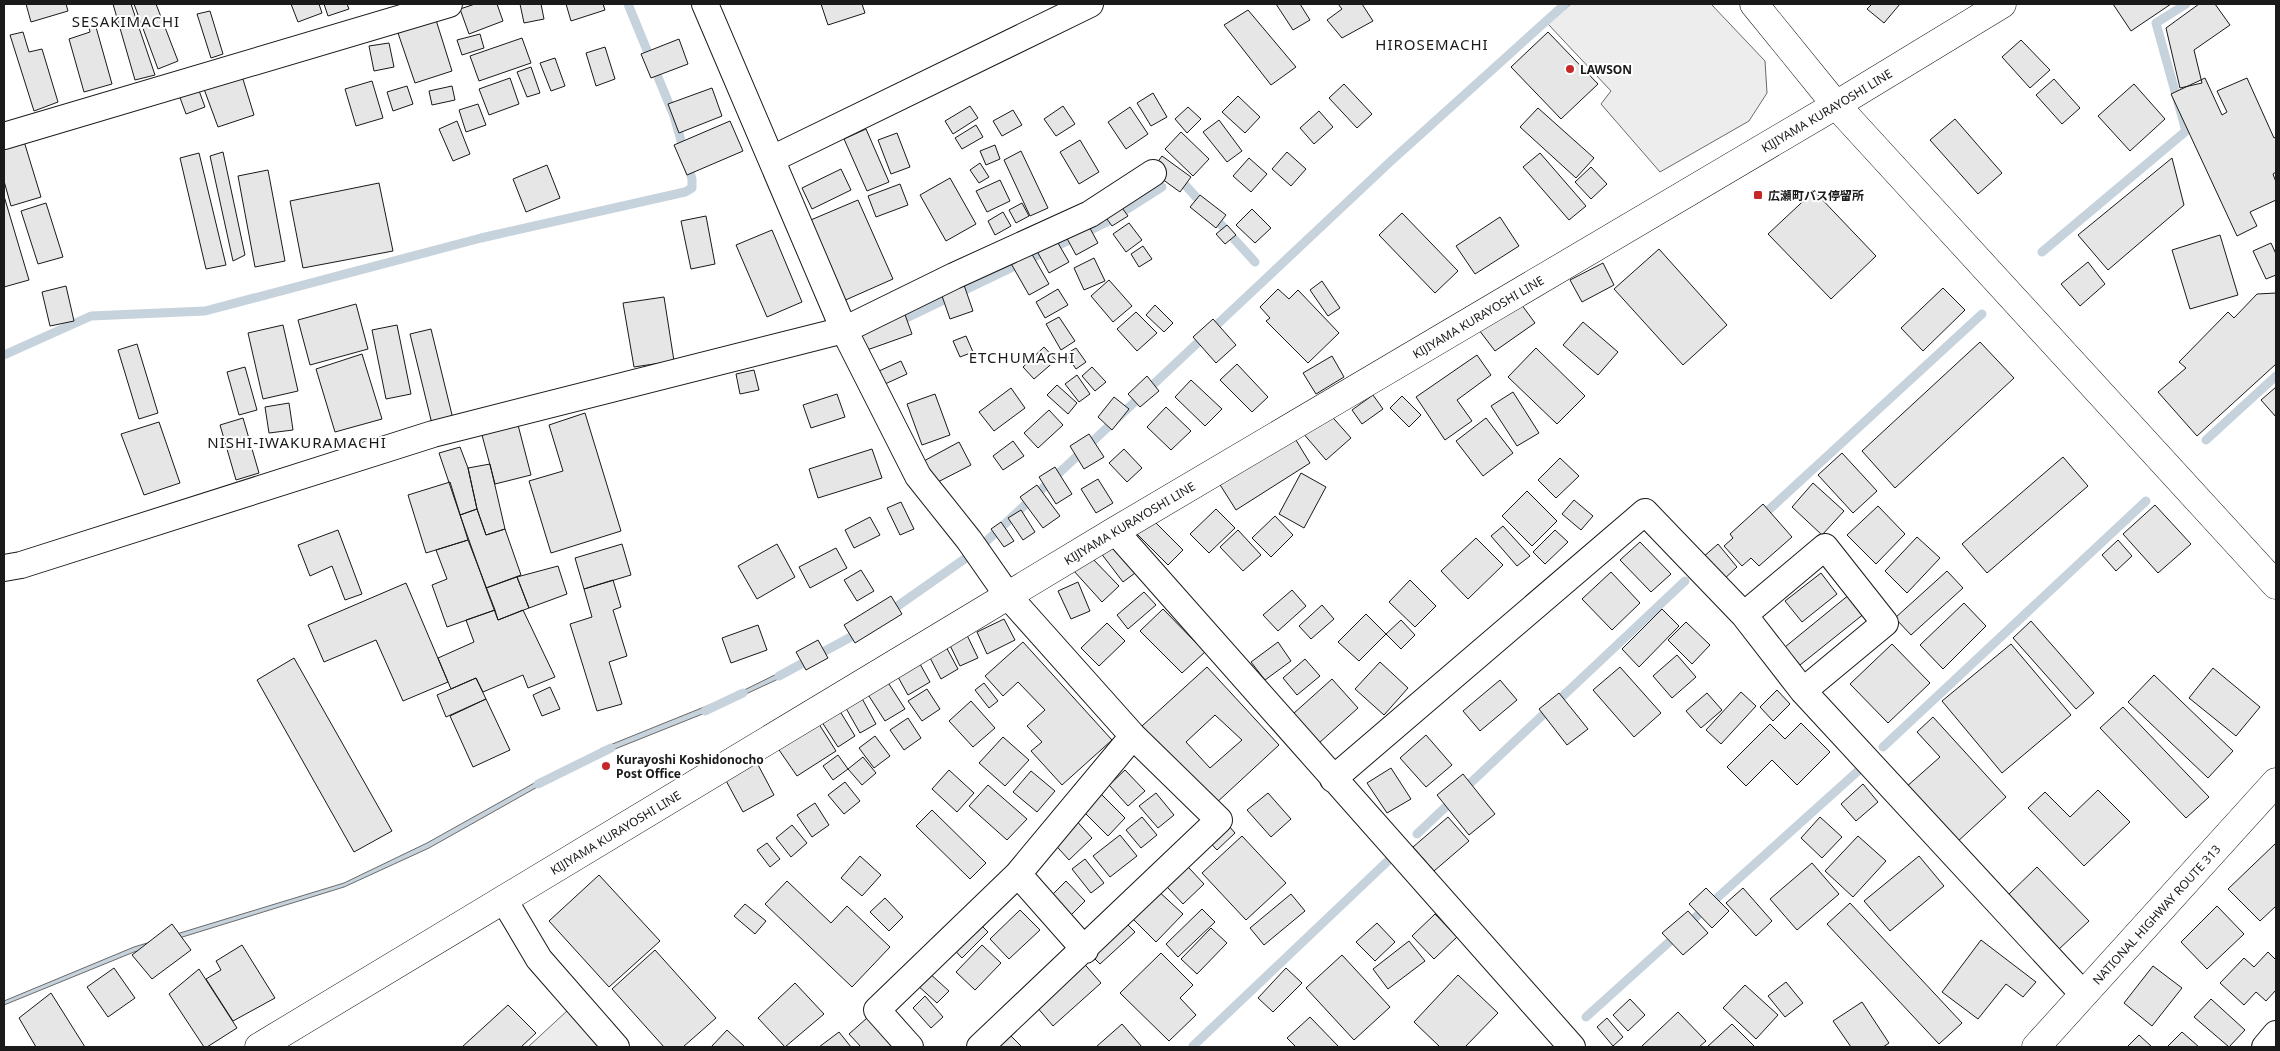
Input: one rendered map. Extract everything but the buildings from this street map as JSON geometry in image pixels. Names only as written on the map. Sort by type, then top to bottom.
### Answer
[{"type":"main road","points":[[1754,4],[1836,105],[2276,585]]},
{"type":"main road","name":"KIJIYAMA KURAYOSHI LINE","points":[[259,1047],[1115,531],[1836,105],[2002,4]]},
{"type":"main road","name":"NATIONAL HIGHWAY ROUTE 313","points":[[2036,1047],[2276,782]]},
{"type":"street","points":[[4,136],[450,4]]},
{"type":"street","points":[[705,4],[844,330],[918,476],[969,540],[1008,596],[1133,736],[1219,820],[1085,950],[980,1047]]},
{"type":"street","points":[[772,159],[1090,4]]},
{"type":"street","points":[[4,568],[21,565],[433,434],[844,330],[954,276],[1090,214],[1153,174]]},
{"type":"street","points":[[1333,779],[1645,512],[1744,615],[1803,691],[2083,994]]},
{"type":"street","points":[[1115,531],[1571,1047]]},
{"type":"street","points":[[1744,615],[1825,547],[1886,623],[1803,691]]},
{"type":"street","points":[[910,1047],[877,1010],[1018,874],[1133,736]]},
{"type":"street","points":[[1018,874],[1085,950]]},
{"type":"street","points":[[504,900],[539,959],[616,1047]]},
{"type":"street","points":[[2265,1047],[2276,1034]]},
{"type":"shaded area","points":[[1571,4],[1711,4],[1765,61],[1767,93],[1749,121],[1660,172],[1601,104],[1611,91],[1548,24]]},
{"type":"shaded area","points":[[787,669],[789,674],[733,700],[732,696]]},
{"type":"shaded area","points":[[714,703],[715,709],[600,755],[600,749]]},
{"type":"shaded area","points":[[545,777],[548,781],[429,848],[344,887],[134,952],[4,1005],[4,1001],[134,947],[344,883],[427,843]]},
{"type":"shaded area","points":[[568,1010],[600,1047],[528,1047]]},
{"type":"waterway","points":[[4,355],[91,316],[205,311],[481,238],[685,192],[692,188],[692,179],[674,116],[628,4]]},
{"type":"waterway","points":[[889,612],[976,551],[1391,161],[1565,4]]},
{"type":"waterway","points":[[2042,252],[2186,131],[2156,23],[2186,4]]},
{"type":"waterway","points":[[1177,176],[1255,262]]},
{"type":"waterway","points":[[896,323],[1107,222],[1162,187]]},
{"type":"waterway","points":[[1760,518],[1982,314]]},
{"type":"waterway","points":[[2206,440],[2276,376]]},
{"type":"waterway","points":[[1883,747],[2146,501]]},
{"type":"waterway","points":[[1463,790],[1685,581]]},
{"type":"waterway","points":[[779,676],[860,632]]},
{"type":"waterway","points":[[705,711],[743,693]]},
{"type":"waterway","points":[[538,784],[611,748]]},
{"type":"waterway","points":[[1687,925],[1858,771]]},
{"type":"waterway","points":[[1417,834],[1454,799]]},
{"type":"waterway","points":[[1193,1046],[1392,857]]},
{"type":"waterway","points":[[1586,1017],[1678,934]]},
{"type":"place","name":"LAWSON","points":[[1570,69]]},
{"type":"place","name":"広瀬町バス停留所","points":[[1758,195]]},
{"type":"place","name":"Kurayoshi Koshidonocho Post Office","points":[[606,766]]},
{"type":"district","name":"SESAKIMACHI","points":[[126,21]]},
{"type":"district","name":"HIROSEMACHI","points":[[1432,44]]},
{"type":"district","name":"ETCHUMACHI","points":[[1022,357]]},
{"type":"district","name":"NISHI-IWAKURAMACHI","points":[[297,442]]}]
